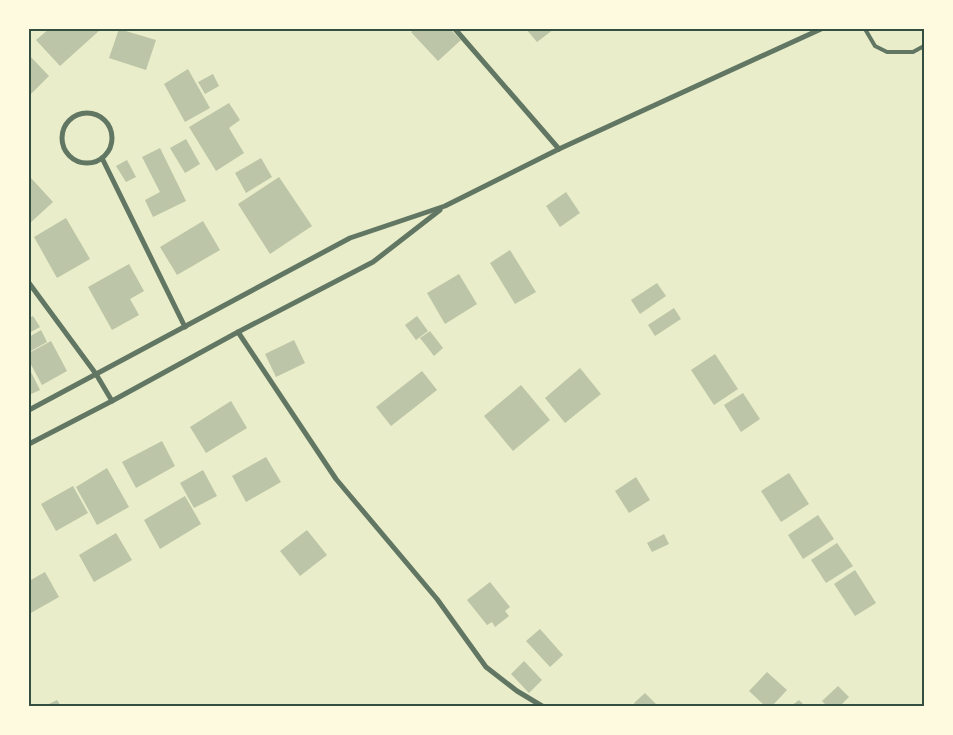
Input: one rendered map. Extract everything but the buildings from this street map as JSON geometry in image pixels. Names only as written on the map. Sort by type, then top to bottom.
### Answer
[{"type":"street","points":[[455,29],[559,149]]},
{"type":"street","points":[[29,410],[350,238],[445,206],[559,149],[821,29]]},
{"type":"street","points":[[85,113],[94,114],[102,118],[108,125],[112,143],[108,152],[102,158],[92,163],[82,164],[72,159],[65,151],[62,141],[63,131],[68,121],[85,113]]},
{"type":"street","points":[[102,158],[185,327]]},
{"type":"street","points":[[29,444],[373,262],[445,206]]},
{"type":"street","points":[[29,283],[96,374],[112,401]]},
{"type":"street","points":[[238,332],[336,479],[437,599],[486,668],[517,691],[542,706]]},
{"type":"lane","points":[[865,29],[875,46],[887,52],[913,52],[924,46]]}]
